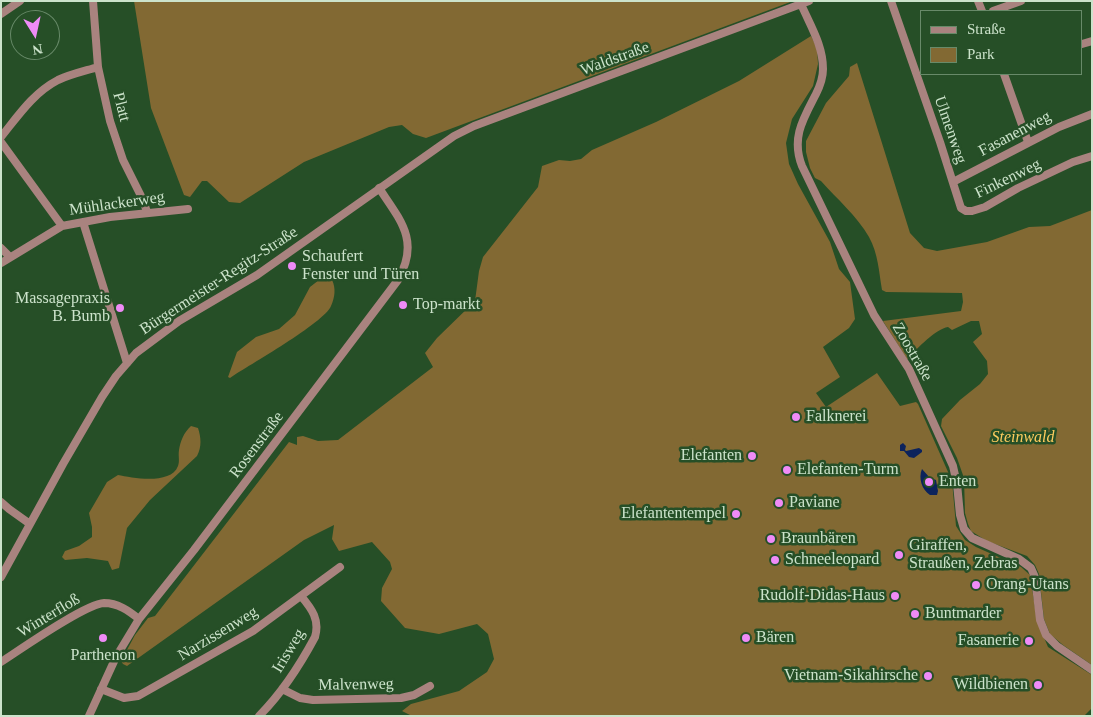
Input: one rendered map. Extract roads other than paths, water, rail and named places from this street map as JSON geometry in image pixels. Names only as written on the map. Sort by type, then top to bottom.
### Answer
[{"type":"street","points":[[1,14],[20,1]]},
{"type":"street","name":"Platt","points":[[93,1],[98,66],[105,103],[123,160],[147,212]]},
{"type":"street","name":"Waldstraße","points":[[433,149],[474,126],[809,1]]},
{"type":"street","name":"Ulmenweg","points":[[891,1],[953,182]]},
{"type":"street","points":[[996,10],[1020,1]]},
{"type":"street","name":"Zoostraße","points":[[800,4],[820,44],[824,71],[822,82],[798,133],[798,156],[802,166],[874,315],[909,369],[952,466],[957,484],[960,515],[964,529],[972,538],[1019,559],[1031,568],[1036,577],[1040,620],[1046,635],[1057,646],[1092,670]]},
{"type":"street","points":[[1,138],[30,101],[43,90],[73,74],[98,66]]},
{"type":"street","points":[[1004,75],[1028,142]]},
{"type":"street","name":"Fasanenweg","points":[[953,182],[1028,142],[1092,114]]},
{"type":"street","points":[[1,142],[62,226]]},
{"type":"street","name":"Bürgermeister-Regitz-Straße","points":[[1,577],[102,397],[136,353],[172,326],[258,275],[433,149]]},
{"type":"street","name":"Finkenweg","points":[[953,182],[961,208],[966,211],[972,211],[985,207],[1018,188],[1073,162],[1092,156]]},
{"type":"street","name":"Rosenstraße","points":[[89,716],[116,658],[139,618],[194,550],[398,280],[407,260],[408,243],[400,220],[379,188]]},
{"type":"street","name":"Mühlackerweg","points":[[1,263],[62,226],[147,212],[188,209]]},
{"type":"street","points":[[82,222],[127,363]]},
{"type":"street","points":[[1,248],[10,257]]},
{"type":"street","points":[[1,502],[30,524]]},
{"type":"street","name":"Narzissenweg","points":[[101,689],[124,698],[138,696],[253,631],[340,567]]},
{"type":"street","name":"Irisweg","points":[[259,716],[282,689],[311,645],[317,629],[314,614],[301,596]]},
{"type":"street","name":"Winterfloß","points":[[1,662],[81,612],[98,604],[108,603],[120,606],[139,618]]},
{"type":"street","name":"Malvenweg","points":[[282,689],[300,698],[321,701],[401,698],[414,695],[430,686]]},
{"type":"water","points":[[903,443],[906,446],[906,451],[919,448],[922,452],[914,458],[909,457],[904,451],[900,451],[900,445]]},
{"type":"water","name":"Enten","points":[[922,469],[930,478],[936,480],[937,495],[930,495],[923,487],[920,476]]},
{"type":"place","name":"Schaufert Fenster und Türen","points":[[292,266]]},
{"type":"place","name":"Top-markt","points":[[403,305]]},
{"type":"place","name":"Massagepraxis B. Bumb","points":[[120,308]]},
{"type":"place","name":"Falknerei","points":[[796,417]]},
{"type":"place","name":"Elefanten","points":[[752,456]]},
{"type":"place","name":"Elefanten-Turm","points":[[787,470]]},
{"type":"place","name":"Enten","points":[[929,482]]},
{"type":"place","name":"Paviane","points":[[779,503]]},
{"type":"place","name":"Elefantentempel","points":[[736,514]]},
{"type":"place","name":"Braunbären","points":[[771,539]]},
{"type":"place","name":"Giraffen, Straußen, Zebras","points":[[899,555]]},
{"type":"place","name":"Schneeleopard","points":[[775,560]]},
{"type":"place","name":"Orang-Utans","points":[[976,585]]},
{"type":"place","name":"Rudolf-Didas-Haus","points":[[895,596]]},
{"type":"place","name":"Buntmarder","points":[[915,614]]},
{"type":"place","name":"Parthenon","points":[[103,638]]},
{"type":"place","name":"Bären","points":[[746,638]]},
{"type":"place","name":"Fasanerie","points":[[1029,641]]},
{"type":"place","name":"Vietnam-Sikahirsche","points":[[928,676]]},
{"type":"place","name":"Wildbienen","points":[[1038,685]]},
{"type":"park label","name":"Steinwald","points":[[1023,438]]}]
